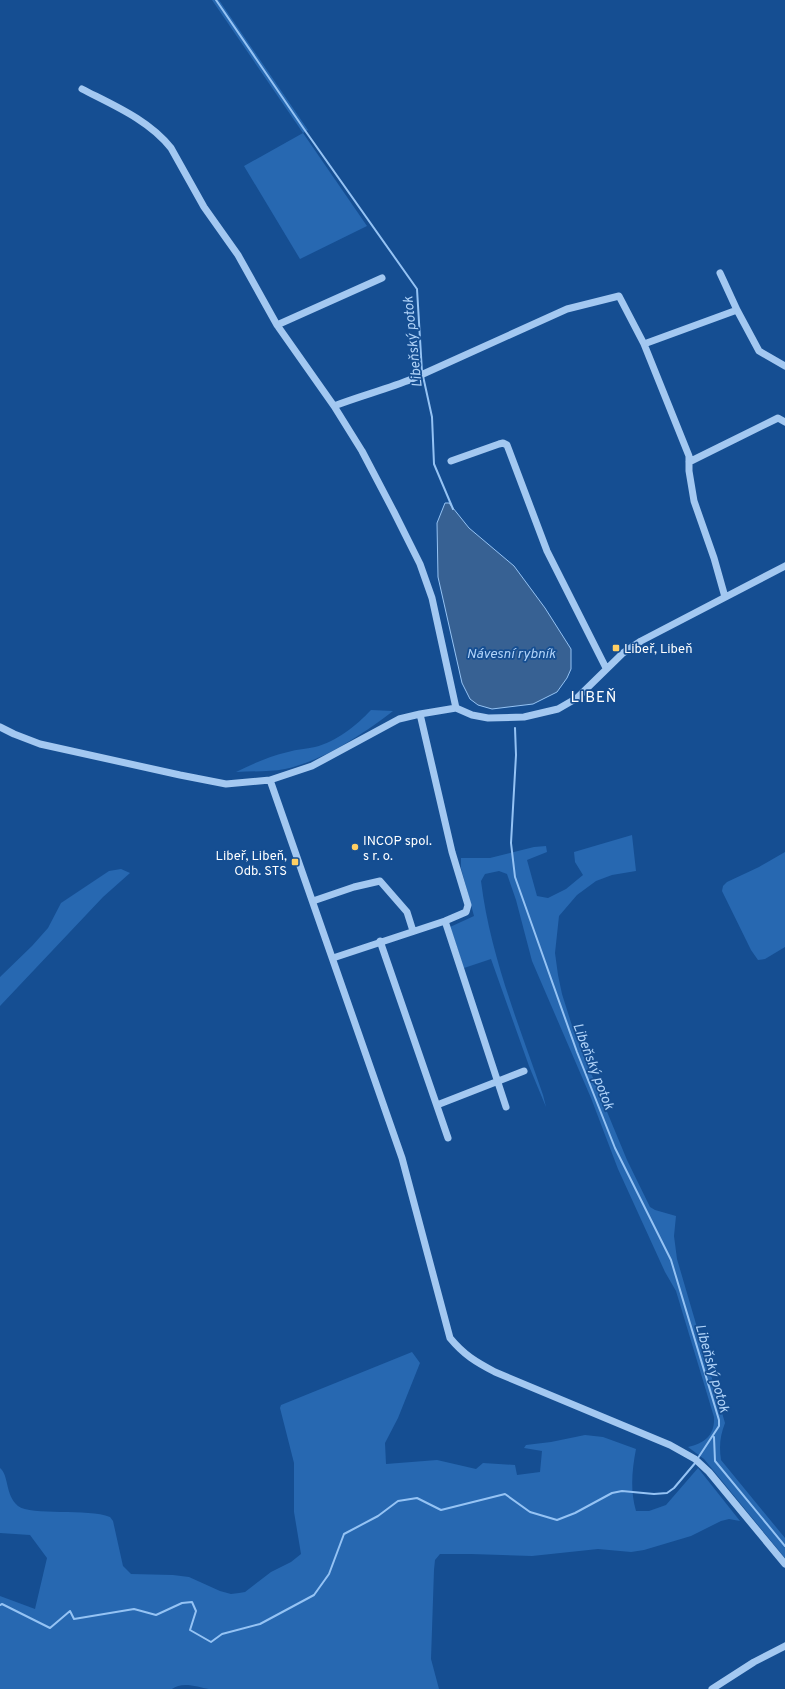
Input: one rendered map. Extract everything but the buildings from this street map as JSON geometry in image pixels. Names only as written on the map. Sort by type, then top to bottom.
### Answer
[{"type":"street","points":[[82,89],[126,112],[165,141],[176,156],[204,207],[238,255],[277,325],[334,406],[362,451],[420,564],[432,598],[456,708]]},
{"type":"street","points":[[720,273],[759,351],[785,366]]},
{"type":"street","points":[[277,325],[382,278]]},
{"type":"street","points":[[334,406],[390,388],[412,379],[567,309],[619,296],[644,344],[689,456],[689,471],[694,501],[714,558],[724,597]]},
{"type":"street","points":[[644,344],[738,310]]},
{"type":"street","points":[[689,462],[778,418],[785,422]]},
{"type":"street","points":[[451,461],[499,444],[503,443],[507,445],[547,551],[606,668]]},
{"type":"street","points":[[0,727],[40,744],[180,775],[226,784],[270,780],[312,766],[399,719],[456,708],[472,715],[488,718],[524,717],[558,709],[577,698],[606,668],[623,653],[641,641],[785,566]]},
{"type":"street","points":[[333,958],[380,941],[445,921],[466,912],[468,905],[452,852],[420,714]]},
{"type":"street","points":[[270,780],[402,1158],[450,1338],[461,1352],[483,1366],[670,1446],[697,1461],[709,1472],[785,1564]]},
{"type":"street","points":[[313,901],[354,887],[380,881],[407,912],[414,931]]},
{"type":"street","points":[[445,921],[506,1107]]},
{"type":"street","points":[[380,941],[448,1138]]},
{"type":"street","points":[[437,1105],[524,1071]]},
{"type":"street","points":[[712,1689],[754,1662],[785,1646]]},
{"type":"shaded area","points":[[212,0],[219,0],[308,130],[303,133]]},
{"type":"shaded area","points":[[303,133],[367,226],[300,259],[244,166]]},
{"type":"shaded area","points":[[371,710],[393,711],[369,729],[342,746],[314,760],[279,770],[236,772],[261,760],[295,750],[323,745],[353,727]]},
{"type":"shaded area","points":[[632,835],[636,871],[612,875],[596,881],[577,895],[559,916],[555,953],[562,994],[574,1032],[627,1160],[650,1207],[676,1216],[674,1236],[677,1259],[725,1423],[720,1441],[721,1460],[785,1538],[785,1558],[704,1459],[688,1447],[699,1443],[708,1437],[713,1429],[714,1417],[676,1291],[665,1272],[618,1169],[591,1098],[532,961],[516,900],[507,874],[499,871],[485,874],[481,881],[485,909],[506,990],[546,1107],[529,1066],[491,959],[464,968],[450,927],[474,916],[461,868],[461,858],[490,858],[534,847],[546,846],[547,852],[527,860],[537,896],[548,898],[566,889],[583,875],[575,862],[574,852]]},
{"type":"shaded area","points":[[785,852],[785,947],[765,959],[758,960],[751,950],[722,891],[723,886],[727,882],[759,867]]},
{"type":"shaded area","points":[[121,869],[130,873],[103,897],[0,1006],[0,977],[48,928],[61,903],[109,871]]},
{"type":"shaded area","points":[[412,1352],[420,1363],[398,1418],[385,1443],[386,1464],[437,1460],[476,1469],[483,1463],[515,1465],[517,1475],[540,1472],[542,1451],[524,1448],[526,1445],[551,1442],[585,1435],[603,1437],[636,1449],[632,1480],[636,1511],[649,1511],[666,1505],[698,1468],[740,1521],[729,1519],[721,1521],[691,1536],[644,1550],[631,1552],[598,1549],[532,1556],[440,1554],[435,1560],[434,1570],[431,1659],[439,1689],[209,1689],[180,1685],[172,1689],[0,1689],[0,1596],[35,1609],[47,1558],[30,1535],[0,1533],[0,1468],[5,1475],[11,1496],[18,1506],[35,1511],[88,1513],[110,1517],[113,1521],[123,1566],[131,1574],[189,1577],[220,1591],[231,1594],[245,1592],[271,1572],[291,1562],[301,1554],[294,1512],[294,1463],[280,1408],[281,1405]]},
{"type":"water","name":"Návesní rybník","points":[[445,503],[449,503],[469,528],[514,566],[545,608],[571,649],[571,669],[567,678],[557,692],[533,704],[492,709],[478,705],[470,699],[462,683],[438,577],[437,523]]},
{"type":"waterway","name":"Libeňský potok","points":[[216,0],[304,129],[417,289],[422,372]]},
{"type":"waterway","name":"Libeňský potok","points":[[423,376],[432,417],[434,464],[453,509]]},
{"type":"waterway","name":"Libeňský potok","points":[[515,728],[516,755],[511,843],[515,877],[577,1052],[615,1148],[671,1260],[719,1420],[719,1426],[698,1458]]},
{"type":"waterway","points":[[714,1437],[715,1461],[785,1546]]},
{"type":"waterway","name":"Libeňský potok","points":[[0,1605],[2,1604],[50,1628],[70,1611],[74,1619],[134,1609],[156,1615],[182,1603],[192,1602],[196,1611],[190,1630],[211,1642],[222,1634],[260,1624],[314,1595],[329,1574],[344,1534],[378,1516],[398,1501],[417,1498],[441,1510],[505,1494],[530,1512],[557,1520],[575,1513],[612,1493],[622,1491],[654,1494],[667,1493],[674,1488],[696,1462]]},
{"type":"place","name":"Libeř, Libeň","points":[[616,648]]},
{"type":"place","name":"INCOP spol. s r. o.","points":[[355,847]]},
{"type":"place","name":"Libeř, Libeň, Odb. STS","points":[[295,862]]},
{"type":"district","name":"LIBEŇ","points":[[594,697]]}]
